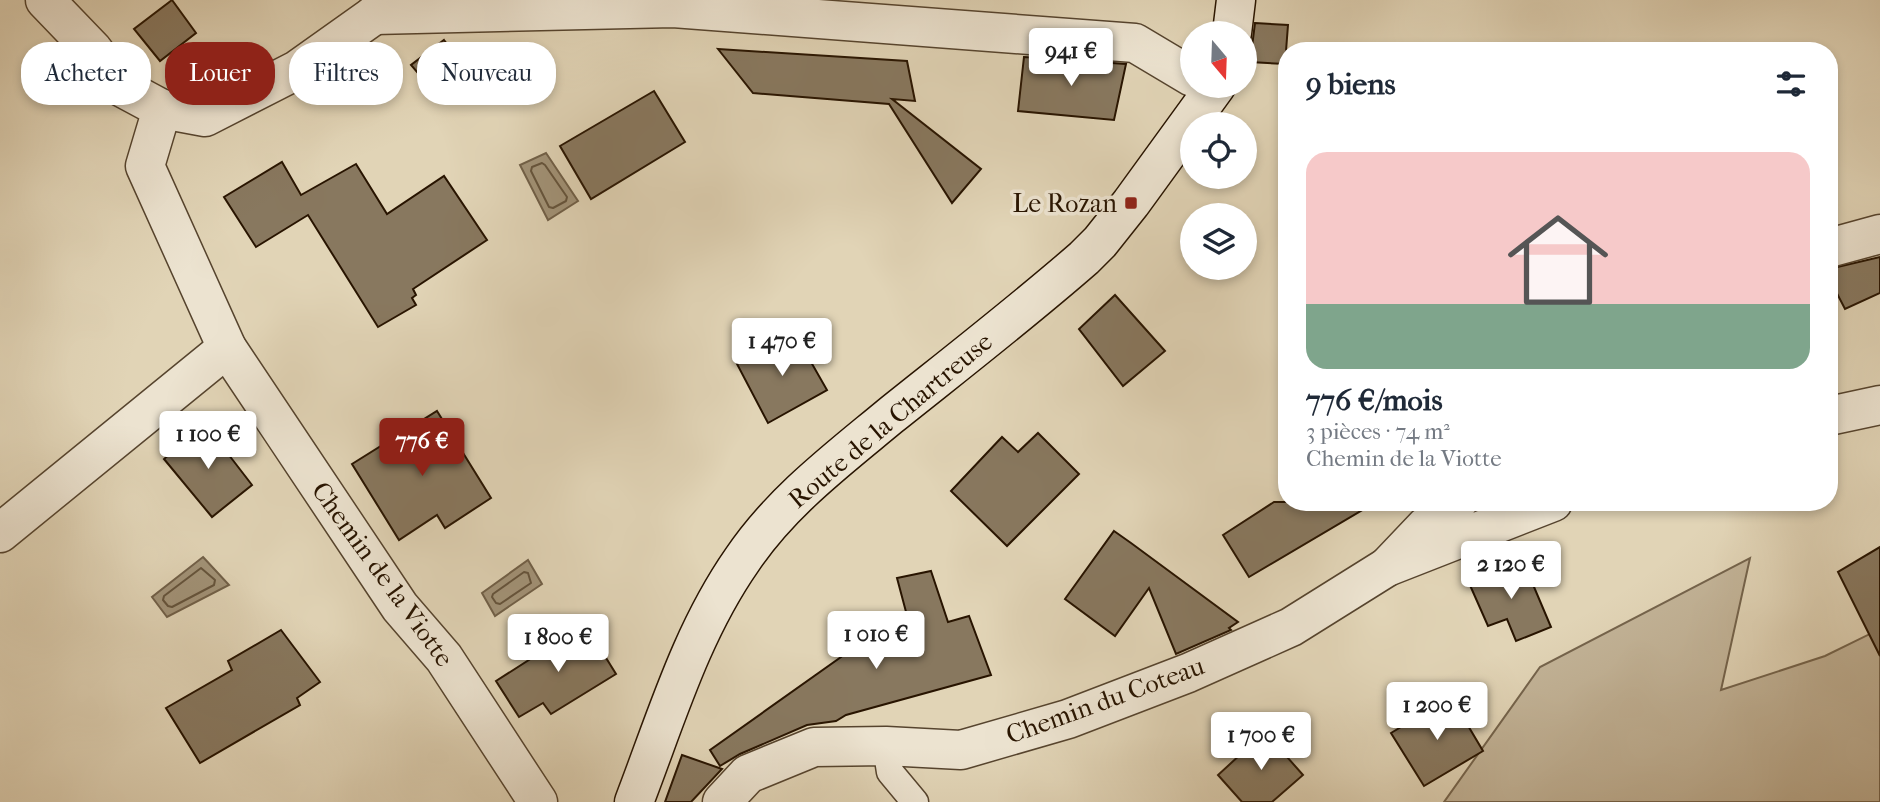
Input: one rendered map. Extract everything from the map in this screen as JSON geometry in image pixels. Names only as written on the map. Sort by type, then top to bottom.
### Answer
[{"type":"street","points":[[45,0],[93,50],[121,87],[162,108],[205,117],[297,70],[385,8],[673,8],[1135,43],[1180,69]]},
{"type":"street","points":[[1233,21],[1236,0]]},
{"type":"street","name":"Route de la Chartreuse","points":[[634,802],[696,639],[713,604],[743,558],[785,505],[1084,258],[1131,203],[1199,98]]},
{"type":"street","name":"Chemin de la Viotte","points":[[162,108],[145,166],[227,348],[400,607],[444,658],[538,802]]},
{"type":"street","points":[[1838,246],[1880,234]]},
{"type":"street","points":[[0,533],[227,348]]},
{"type":"street","points":[[1838,413],[1880,405]]},
{"type":"street","name":"Chemin du Coteau","points":[[722,802],[748,774],[814,747],[886,746],[961,750],[1068,719],[1188,673],[1291,627],[1387,567],[1425,527],[1446,511]]},
{"type":"street","points":[[1387,567],[1530,511]]},
{"type":"lane","points":[[886,746],[890,772],[915,802]]},
{"type":"shaded area","points":[[1750,558],[1721,690],[1825,656],[1880,629],[1880,802],[1444,802],[1540,667]]},
{"type":"water","points":[[546,153],[578,201],[548,220],[520,165]]},
{"type":"water","points":[[203,557],[229,585],[167,617],[152,597]]},
{"type":"water","points":[[528,560],[542,584],[495,616],[482,593]]},
{"type":"building","points":[[172,0],[196,33],[184,42],[165,42],[165,57],[160,61],[151,50],[151,42],[145,42],[134,29]]},
{"type":"building","points":[[1257,23],[1288,25],[1287,42],[1278,42],[1278,64],[1257,62]]},
{"type":"building","points":[[718,49],[907,61],[915,101],[892,99],[981,169],[952,203],[889,104],[753,93]]},
{"type":"building","points":[[1024,57],[1126,64],[1114,120],[1018,111]]},
{"type":"building","points":[[417,60],[417,72],[411,65]]},
{"type":"building","points":[[654,91],[685,142],[591,199],[560,146]]},
{"type":"building","points":[[282,162],[301,195],[356,164],[387,214],[444,176],[487,240],[413,289],[416,295],[412,298],[416,305],[378,327],[308,215],[256,247],[224,197]]},
{"type":"building","points":[[1880,257],[1880,293],[1845,309],[1838,295],[1838,267]]},
{"type":"building","points":[[1115,295],[1165,351],[1123,386],[1079,329]]},
{"type":"building","points":[[795,334],[827,390],[768,423],[737,364]]},
{"type":"building","points":[[437,411],[491,498],[445,528],[437,515],[399,540],[352,464]]},
{"type":"building","points":[[205,424],[252,485],[212,517],[164,459]]},
{"type":"building","points":[[1038,433],[1079,474],[1007,546],[951,491],[1002,437],[1018,452]]},
{"type":"building","points":[[1274,502],[1278,502],[1278,511],[1361,511],[1249,577],[1223,535]]},
{"type":"building","points":[[1114,531],[1238,622],[1229,628],[1231,630],[1176,654],[1149,588],[1115,636],[1065,599]]},
{"type":"building","points":[[1880,547],[1880,656],[1838,572]]},
{"type":"building","points":[[1523,561],[1551,627],[1516,641],[1507,619],[1488,626],[1469,583]]},
{"type":"building","points":[[931,571],[948,622],[969,616],[991,675],[846,715],[836,721],[807,725],[740,754],[720,766],[710,750],[841,657],[835,648],[909,623],[897,578]]},
{"type":"building","points":[[585,624],[616,674],[551,714],[543,703],[519,717],[496,681]]},
{"type":"building","points":[[281,630],[320,682],[297,698],[300,705],[200,763],[166,708],[232,670],[228,661]]},
{"type":"building","points":[[1451,697],[1483,751],[1424,786],[1391,733]]},
{"type":"building","points":[[1265,732],[1303,775],[1272,802],[1242,802],[1218,775]]},
{"type":"building","points":[[682,755],[722,769],[691,802],[665,802]]},
{"type":"place","name":"Le Rozan","points":[[1131,203]]}]
